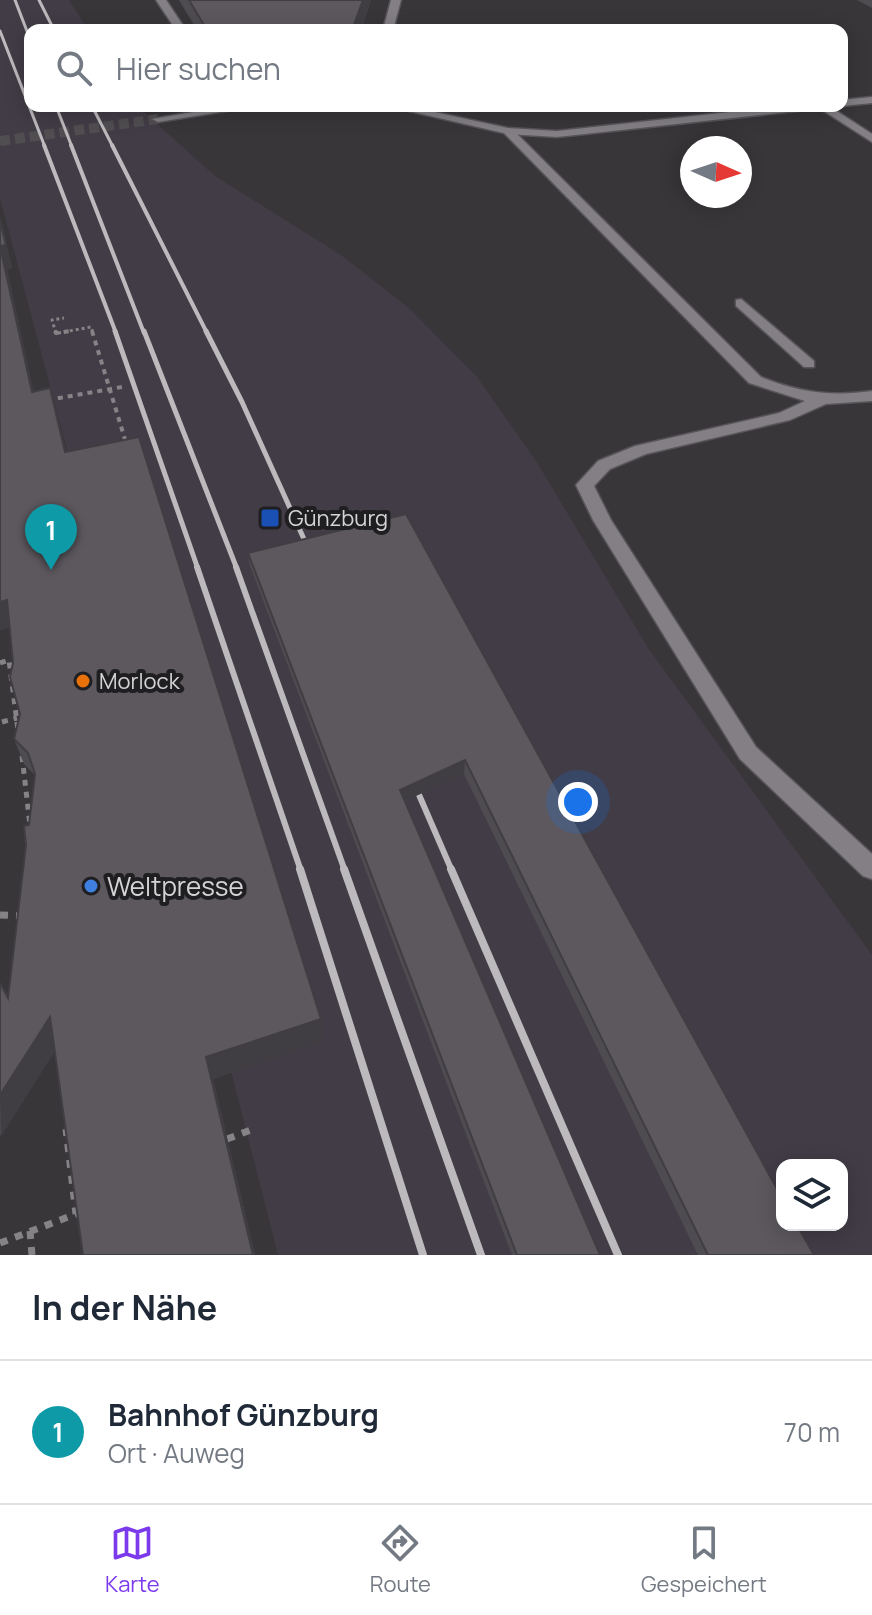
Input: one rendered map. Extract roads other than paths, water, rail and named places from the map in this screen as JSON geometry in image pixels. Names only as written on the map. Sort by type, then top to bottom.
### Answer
[{"type":"street","points":[[161,0],[177,24]]},
{"type":"street","points":[[390,24],[396,0]]},
{"type":"street","points":[[848,102],[872,100]]},
{"type":"street","points":[[158,119],[209,112]]},
{"type":"street","points":[[420,112],[508,131],[557,134],[762,112]]},
{"type":"street","points":[[828,112],[872,139]]},
{"type":"street","points":[[508,131],[755,380],[789,395],[821,400],[872,396]]},
{"type":"street","points":[[741,303],[809,364]]},
{"type":"street","points":[[821,400],[784,417],[641,450],[604,465],[585,485],[602,520],[748,753],[872,869]]},
{"type":"tunnel","points":[[0,141],[158,119]]},
{"type":"railway","points":[[15,0],[24,24]]},
{"type":"railway","points":[[39,0],[51,24]]},
{"type":"railway","points":[[0,31],[24,93]]},
{"type":"railway","points":[[31,112],[45,147]]},
{"type":"railway","points":[[58,112],[72,147]]},
{"type":"railway","points":[[95,112],[113,147]]},
{"type":"railway","points":[[44,145],[116,333]]},
{"type":"railway","points":[[71,145],[144,333]]},
{"type":"railway","points":[[112,145],[207,333]]},
{"type":"railway","points":[[115,331],[198,569]]},
{"type":"railway","points":[[144,331],[237,569]]},
{"type":"railway","points":[[206,331],[242,402],[313,559]]},
{"type":"railway","points":[[197,567],[301,871]]},
{"type":"railway","points":[[236,567],[345,871]]},
{"type":"railway","points":[[410,774],[452,871]]},
{"type":"railway","points":[[300,869],[423,1255]]},
{"type":"railway","points":[[344,869],[481,1255]]},
{"type":"railway","points":[[451,869],[618,1255]]},
{"type":"place","name":"Günzburg","points":[[270,518]]},
{"type":"place","name":"Bahnhof Günzburg","points":[[51,570]]},
{"type":"place","name":"Morlock","points":[[83,681]]},
{"type":"place","name":"Weltpresse","points":[[91,886]]}]
